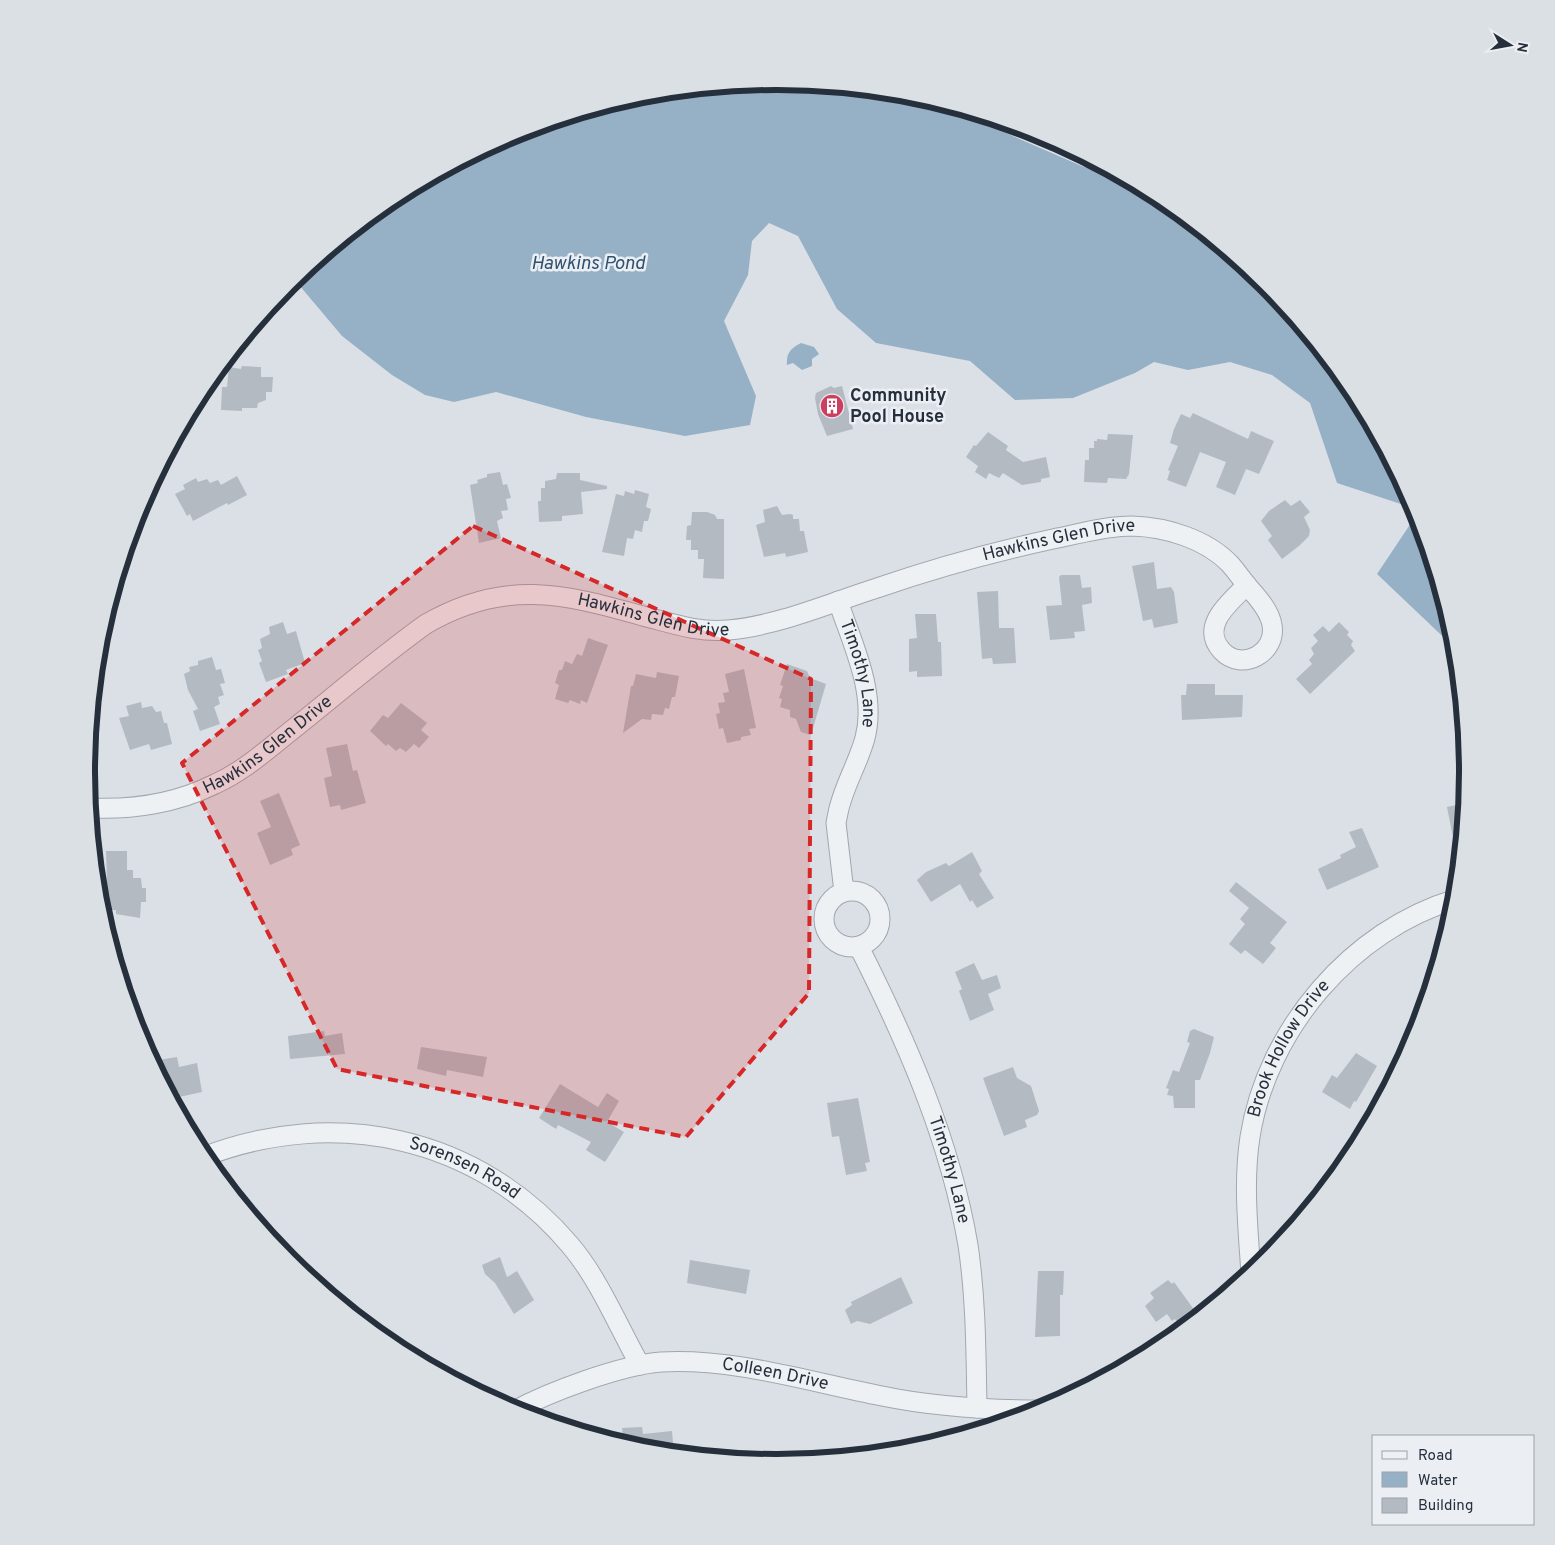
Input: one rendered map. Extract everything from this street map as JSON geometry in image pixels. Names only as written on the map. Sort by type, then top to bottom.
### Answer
[{"type":"street","name":"Hawkins Glen Drive","points":[[96,808],[122,808],[157,803],[193,793],[223,780],[258,757],[420,629],[451,610],[477,601],[516,594],[557,595],[686,627],[714,631],[753,626],[838,601],[943,566],[1100,529],[1130,526],[1159,529],[1205,545],[1230,564],[1247,585]]},
{"type":"street","name":"Timothy Lane","points":[[838,601],[862,674],[868,711],[865,737],[836,823],[844,892]]},
{"type":"street","points":[[844,892],[863,893],[871,898],[878,910],[880,919],[877,933],[871,940],[858,947],[850,948],[836,943],[825,929],[823,920],[826,906],[836,896],[844,892]]},
{"type":"street","name":"Brook Hollow Drive","points":[[1251,1264],[1247,1179],[1250,1137],[1259,1098],[1274,1060],[1294,1025],[1313,999],[1345,963],[1376,938],[1410,918],[1448,902]]},
{"type":"street","name":"Timothy Lane","points":[[858,947],[888,1005],[922,1086],[943,1143],[958,1198],[972,1276],[977,1408]]},
{"type":"street","name":"Sorensen Road","points":[[212,1154],[252,1141],[311,1132],[342,1131],[406,1142],[439,1152],[470,1165],[499,1182],[526,1202],[572,1246],[589,1272],[640,1365]]},
{"type":"street","name":"Colleen Drive","points":[[524,1406],[564,1388],[640,1365],[661,1362],[700,1363],[740,1368],[896,1399],[977,1408],[1022,1409]]},
{"type":"highlighted area","points":[[473,526],[811,679],[809,993],[686,1137],[337,1069],[182,763]]},
{"type":"water","name":"Hawkins Pond","points":[[733,91],[822,91],[911,103],[973,119],[1084,167],[1097,169],[1157,205],[1228,259],[1291,322],[1345,393],[1369,431],[1406,506],[1337,483],[1310,403],[1272,375],[1230,362],[1188,370],[1154,362],[1135,373],[1073,398],[1015,400],[970,361],[876,343],[837,309],[798,236],[769,223],[752,241],[748,275],[724,321],[756,396],[750,425],[685,436],[586,417],[496,392],[454,402],[425,395],[392,375],[342,336],[300,286],[327,259],[398,205],[436,181],[516,142],[558,126],[601,113],[644,103]]},
{"type":"water","points":[[801,343],[814,347],[819,354],[812,359],[812,366],[802,370],[793,363],[787,365],[787,357],[790,351]]},
{"type":"water","name":"Hawkins Pond","points":[[1412,522],[1437,596],[1447,641],[1377,574]]},
{"type":"building","points":[[242,366],[261,367],[261,377],[273,377],[272,392],[266,392],[266,400],[258,403],[257,408],[242,408],[242,411],[221,410],[222,387],[227,387],[229,367],[241,369]]},
{"type":"building","name":"Community Pool House","points":[[831,386],[834,388],[842,386],[853,429],[827,436],[818,414],[815,398],[816,393]]},
{"type":"building","points":[[1193,413],[1248,439],[1251,431],[1274,441],[1259,474],[1246,469],[1235,495],[1216,487],[1226,462],[1200,452],[1186,487],[1167,480],[1170,471],[1168,470],[1178,446],[1170,443],[1174,429],[1181,414],[1190,418]]},
{"type":"building","points":[[988,432],[1008,446],[1006,450],[1023,462],[1046,457],[1050,477],[1041,479],[1041,482],[1022,485],[1003,473],[999,478],[989,473],[986,479],[975,472],[978,466],[966,457],[974,445],[976,446]]},
{"type":"building","points":[[1108,434],[1133,435],[1129,474],[1126,479],[1108,478],[1107,483],[1084,482],[1085,460],[1089,460],[1089,448],[1094,448],[1094,441],[1097,441],[1097,439],[1107,440]]},
{"type":"building","points":[[500,472],[503,485],[507,484],[511,498],[506,499],[508,510],[501,511],[503,518],[497,521],[501,538],[479,543],[470,485],[478,483],[477,480],[487,477],[487,474]]},
{"type":"building","points":[[557,473],[580,473],[580,480],[607,486],[607,489],[581,492],[583,514],[562,516],[562,521],[539,522],[538,501],[541,501],[541,488],[545,488],[545,481],[556,479]]},
{"type":"building","points":[[237,476],[247,495],[193,521],[190,514],[187,516],[175,494],[185,489],[183,485],[196,478],[198,482],[207,479],[210,483],[218,480],[221,485]]},
{"type":"building","points":[[635,490],[649,494],[646,507],[651,509],[648,521],[644,521],[642,532],[635,530],[633,539],[627,538],[624,556],[602,552],[616,494],[624,496],[625,491],[634,494]]},
{"type":"building","points":[[1285,500],[1291,506],[1300,500],[1310,512],[1304,517],[1310,530],[1309,536],[1282,559],[1268,540],[1272,536],[1261,521],[1269,511]]},
{"type":"building","points":[[777,506],[782,515],[790,514],[793,515],[793,519],[799,519],[800,531],[804,531],[808,552],[786,557],[785,553],[764,557],[756,525],[765,522],[763,510]]},
{"type":"building","points":[[692,512],[707,512],[715,515],[717,519],[724,519],[724,579],[703,578],[704,559],[698,559],[698,550],[691,550],[691,540],[686,540],[687,526],[691,525]]},
{"type":"building","points":[[1154,562],[1157,589],[1171,587],[1174,592],[1178,623],[1154,628],[1152,619],[1143,621],[1132,566]]},
{"type":"building","points":[[1061,575],[1080,575],[1082,588],[1091,587],[1092,603],[1082,605],[1085,631],[1074,632],[1075,638],[1050,640],[1046,606],[1062,605],[1059,577]]},
{"type":"building","points":[[998,591],[999,628],[1014,628],[1016,663],[993,664],[992,658],[982,659],[977,592]]},
{"type":"building","points":[[915,614],[936,614],[938,642],[941,642],[942,676],[917,677],[917,671],[909,672],[909,639],[917,638]]},
{"type":"building","points":[[283,622],[287,634],[296,631],[305,663],[286,670],[288,674],[266,682],[259,663],[262,661],[258,650],[262,648],[260,639],[270,634],[269,627]]},
{"type":"building","points":[[1339,622],[1349,632],[1347,635],[1353,641],[1351,645],[1355,651],[1310,694],[1296,679],[1312,664],[1309,660],[1314,654],[1311,648],[1318,641],[1313,635],[1323,626],[1329,632]]},
{"type":"building","points":[[588,638],[608,645],[587,703],[581,700],[580,704],[570,700],[568,703],[555,699],[559,685],[555,683],[559,670],[562,670],[565,661],[572,664],[577,654],[582,656]]},
{"type":"building","points":[[212,657],[216,670],[221,669],[225,683],[220,684],[224,695],[218,697],[220,704],[214,707],[220,724],[200,731],[193,711],[198,709],[188,690],[184,674],[190,671],[189,667],[198,665],[198,661]]},
{"type":"building","points":[[787,664],[807,671],[810,678],[826,684],[811,735],[801,732],[796,719],[790,717],[790,710],[780,707],[782,699],[779,698],[783,686],[780,685]]},
{"type":"building","points":[[744,669],[756,728],[749,729],[751,735],[741,737],[741,740],[727,743],[723,728],[719,729],[716,714],[720,713],[718,703],[725,702],[723,693],[729,692],[725,674]]},
{"type":"building","points":[[657,672],[679,676],[675,697],[672,697],[669,709],[665,708],[663,715],[652,714],[651,720],[642,719],[623,733],[631,686],[633,686],[636,674],[656,678]]},
{"type":"building","points":[[1187,684],[1215,684],[1215,695],[1243,695],[1242,717],[1182,720],[1181,695],[1186,695]]},
{"type":"building","points":[[141,702],[142,708],[152,706],[156,712],[161,711],[164,723],[167,723],[172,744],[151,750],[149,744],[130,750],[119,718],[129,716],[126,706]]},
{"type":"building","points":[[401,703],[427,723],[421,730],[429,737],[419,748],[414,744],[406,752],[400,748],[396,751],[388,744],[386,746],[370,731],[383,715],[388,718]]},
{"type":"building","points":[[347,744],[353,771],[357,770],[366,803],[341,810],[340,805],[330,807],[324,778],[332,776],[326,748]]},
{"type":"building","points":[[279,793],[300,845],[291,849],[293,855],[270,865],[257,833],[271,827],[260,801]]},
{"type":"building","points":[[1459,804],[1455,850],[1447,807]]},
{"type":"building","points":[[1362,828],[1379,867],[1327,890],[1318,869],[1341,858],[1340,855],[1356,847],[1349,832]]},
{"type":"building","points":[[106,851],[127,851],[127,870],[133,870],[133,878],[141,878],[142,888],[146,888],[146,902],[141,902],[140,918],[116,914],[116,910],[109,910]]},
{"type":"building","points":[[972,852],[982,871],[979,874],[994,898],[977,908],[972,900],[970,902],[960,884],[931,902],[917,880],[926,872],[946,863],[949,866]]},
{"type":"building","points":[[1236,882],[1287,922],[1270,943],[1276,948],[1263,964],[1245,950],[1241,954],[1229,944],[1245,924],[1240,919],[1249,908],[1229,891]]},
{"type":"building","points":[[974,963],[982,980],[997,975],[1001,988],[988,994],[994,1010],[970,1021],[959,991],[962,989],[955,972]]},
{"type":"building","points":[[1194,1029],[1214,1037],[1210,1053],[1200,1080],[1195,1080],[1195,1108],[1174,1108],[1173,1096],[1167,1095],[1169,1089],[1166,1088],[1173,1070],[1179,1072],[1190,1043],[1187,1042],[1190,1031]]},
{"type":"building","points":[[324,1031],[325,1036],[342,1033],[345,1054],[290,1059],[288,1036]]},
{"type":"building","points":[[421,1047],[487,1057],[483,1077],[447,1070],[446,1076],[417,1069]]},
{"type":"building","points":[[1356,1053],[1377,1066],[1350,1109],[1322,1092],[1332,1075],[1337,1078]]},
{"type":"building","points":[[177,1057],[179,1067],[197,1063],[202,1092],[179,1097],[179,1092],[175,1093],[159,1060]]},
{"type":"building","points":[[1013,1067],[1017,1078],[1031,1086],[1039,1111],[1037,1115],[1025,1120],[1027,1127],[1004,1136],[983,1078]]},
{"type":"building","points":[[560,1084],[598,1107],[607,1093],[619,1101],[607,1122],[624,1132],[605,1162],[586,1150],[591,1142],[558,1125],[556,1129],[539,1118]]},
{"type":"building","points":[[858,1098],[870,1162],[865,1163],[867,1171],[846,1175],[839,1136],[832,1137],[827,1103]]},
{"type":"building","points":[[500,1257],[507,1277],[517,1271],[534,1300],[514,1314],[495,1283],[485,1274],[482,1265]]},
{"type":"building","points":[[690,1260],[750,1270],[746,1294],[687,1283]]},
{"type":"building","points":[[1038,1271],[1064,1271],[1063,1295],[1060,1295],[1060,1336],[1035,1337]]},
{"type":"building","points":[[901,1277],[913,1303],[870,1324],[857,1321],[851,1324],[845,1310],[852,1305],[851,1302]]},
{"type":"building","points":[[1168,1280],[1172,1284],[1174,1282],[1196,1312],[1179,1324],[1175,1319],[1172,1321],[1167,1314],[1156,1322],[1145,1306],[1154,1298],[1150,1293]]},
{"type":"building","points":[[642,1427],[643,1434],[672,1431],[673,1447],[623,1437],[622,1428]]},
{"type":"place","name":"Community Pool House","points":[[832,406]]}]
